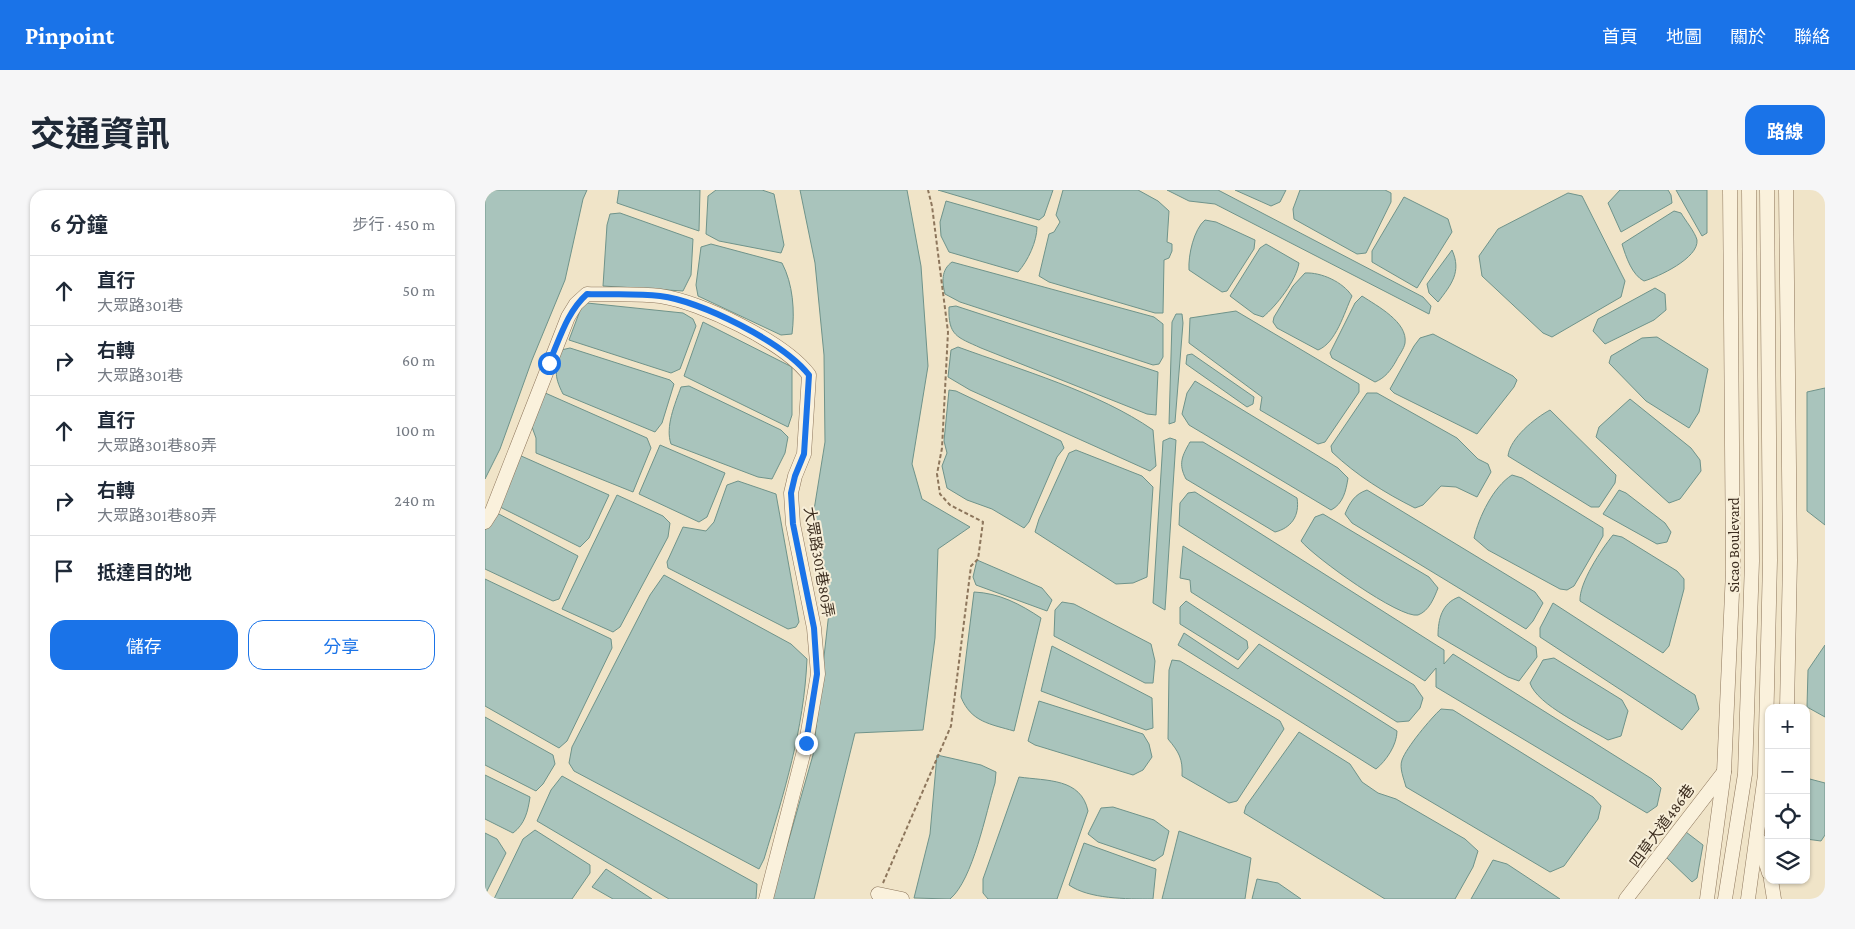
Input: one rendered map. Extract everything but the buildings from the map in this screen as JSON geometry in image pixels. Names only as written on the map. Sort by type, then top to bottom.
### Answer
[{"type":"street","name":"Sicao Boulevard","points":[[1707,899],[1724,772],[1733,562],[1730,190]]},
{"type":"street","name":"Sicao Boulevard","points":[[1725,899],[1745,774],[1752,561],[1749,190]]},
{"type":"street","points":[[1748,899],[1765,775],[1770,560],[1767,190]]},
{"type":"street","points":[[1786,190],[1790,560],[1787,704]]},
{"type":"street","points":[[1731,218],[1786,216]]},
{"type":"street","name":"大眾路301巷80弄","points":[[485,522],[492,511],[549,363],[576,304],[587,294],[659,296],[684,301],[766,339],[799,362],[809,375],[804,454],[795,476],[791,493],[793,524],[814,628],[817,674],[806,743],[766,899]]},
{"type":"street","points":[[1733,562],[1790,560]]},
{"type":"street","name":"四草大道486巷","points":[[1627,899],[1724,772]]},
{"type":"street","points":[[1757,835],[1765,860]]},
{"type":"street","points":[[1768,899],[1770,884]]},
{"type":"street","points":[[1772,884],[1775,899]]},
{"type":"street","points":[[878,894],[902,899]]},
{"type":"path","points":[[878,894],[951,726],[971,566],[978,559],[983,522],[950,505],[940,494],[937,474],[942,448],[948,332],[932,206],[928,190]]},
{"type":"water","points":[[485,190],[587,190],[583,199],[565,280],[532,360],[500,449],[485,479]]},
{"type":"water","points":[[619,190],[700,190],[699,231],[617,203]]},
{"type":"water","points":[[716,190],[762,190],[774,194],[784,245],[781,253],[719,241],[706,234],[708,196]]},
{"type":"water","points":[[800,190],[907,190],[921,266],[928,366],[912,464],[922,499],[970,527],[938,549],[935,638],[923,730],[855,733],[814,899],[772,899],[813,755],[829,612],[814,510],[825,442],[824,355],[815,263]]},
{"type":"water","points":[[938,190],[1053,190],[1044,216],[1039,220]]},
{"type":"water","points":[[1063,190],[1138,190],[1158,201],[1169,211],[1167,242],[1172,244],[1172,251],[1169,258],[1164,260],[1163,313],[1155,313],[1049,282],[1039,276],[1049,234],[1054,232],[1060,222],[1056,215]]},
{"type":"water","points":[[1167,190],[1218,190],[1423,297],[1431,306],[1429,314],[1215,204],[1189,201]]},
{"type":"water","points":[[1235,190],[1286,190],[1280,202],[1271,206]]},
{"type":"water","points":[[1300,190],[1385,190],[1391,193],[1391,202],[1366,253],[1357,254],[1294,219],[1293,209]]},
{"type":"water","points":[[1620,190],[1668,190],[1672,203],[1621,232],[1608,203]]},
{"type":"water","points":[[1676,190],[1707,190],[1707,233],[1702,236]]},
{"type":"water","points":[[1568,193],[1582,196],[1625,281],[1621,297],[1552,337],[1543,333],[1482,276],[1479,256],[1498,229]]},
{"type":"water","points":[[1404,197],[1448,219],[1452,232],[1417,288],[1372,262],[1372,251]]},
{"type":"water","points":[[946,201],[1037,227],[1031,251],[1018,272],[949,252],[941,236],[940,222]]},
{"type":"water","points":[[1674,211],[1681,213],[1692,230],[1697,240],[1696,247],[1677,266],[1644,281],[1633,270],[1622,244]]},
{"type":"water","points":[[620,213],[693,239],[691,275],[683,291],[603,286],[607,225],[610,214]]},
{"type":"water","points":[[1205,220],[1216,222],[1255,240],[1254,249],[1227,291],[1222,292],[1189,270],[1193,243],[1201,224]]},
{"type":"water","points":[[711,244],[782,263],[789,280],[792,298],[792,334],[781,335],[698,296],[696,285],[701,247]]},
{"type":"water","points":[[1266,244],[1299,263],[1294,277],[1285,292],[1263,317],[1254,314],[1230,296],[1260,248]]},
{"type":"water","points":[[1452,250],[1456,265],[1454,278],[1438,302],[1429,293],[1427,284]]},
{"type":"water","points":[[952,262],[1154,317],[1163,324],[1163,357],[1159,364],[1153,365],[960,302],[945,294],[944,290],[944,272]]},
{"type":"water","points":[[1305,273],[1325,276],[1343,286],[1352,296],[1335,334],[1330,341],[1318,350],[1277,328],[1273,322],[1274,317],[1293,286]]},
{"type":"water","points":[[1655,288],[1665,294],[1666,310],[1654,320],[1605,344],[1593,331],[1598,319]]},
{"type":"water","points":[[1362,296],[1390,315],[1402,328],[1405,335],[1403,350],[1390,371],[1375,382],[1332,358],[1330,353],[1355,303]]},
{"type":"water","points":[[587,303],[683,313],[693,319],[696,326],[680,369],[671,373],[569,340],[581,308]]},
{"type":"water","points":[[956,306],[1158,372],[1156,415],[1147,414],[960,338],[952,330],[949,317],[949,307]]},
{"type":"water","points":[[1236,311],[1359,384],[1359,392],[1325,442],[1318,444],[1260,410],[1262,397],[1189,343],[1190,318]]},
{"type":"water","points":[[1176,314],[1182,314],[1183,323],[1175,422],[1169,424],[1172,322]]},
{"type":"water","points":[[703,322],[792,367],[792,415],[788,427],[684,376]]},
{"type":"water","points":[[1433,334],[1513,376],[1517,380],[1514,387],[1477,434],[1394,393],[1390,389],[1420,338]]},
{"type":"water","points":[[1657,337],[1708,369],[1699,412],[1689,428],[1646,401],[1609,363],[1611,356],[1642,338]]},
{"type":"water","points":[[958,347],[1059,383],[1131,416],[1153,430],[1156,466],[1150,471],[970,390],[948,377],[951,350]]},
{"type":"water","points":[[570,348],[670,380],[674,384],[662,423],[655,432],[563,394],[558,382],[557,368],[561,350]]},
{"type":"water","points":[[1192,354],[1254,397],[1253,404],[1247,407],[1186,364],[1187,355]]},
{"type":"water","points":[[1195,381],[1338,468],[1348,478],[1341,501],[1331,510],[1189,425],[1182,414],[1187,393]]},
{"type":"water","points":[[689,386],[781,430],[788,437],[785,453],[772,479],[758,477],[671,444],[669,430],[674,408],[681,387]]},
{"type":"water","points":[[1825,388],[1825,525],[1807,511],[1807,392]]},
{"type":"water","points":[[949,390],[956,391],[1061,441],[1064,448],[1057,457],[1029,522],[1024,528],[992,509],[967,500],[947,488],[942,466],[947,453],[944,441]]},
{"type":"water","points":[[543,392],[647,438],[651,448],[633,492],[536,453],[536,438],[532,427]]},
{"type":"water","points":[[1367,393],[1377,393],[1457,438],[1478,459],[1488,464],[1491,472],[1477,497],[1456,487],[1441,486],[1423,505],[1415,508],[1371,483],[1332,452],[1331,446]]},
{"type":"water","points":[[1630,399],[1691,448],[1700,460],[1701,471],[1680,499],[1669,503],[1596,437],[1599,427]]},
{"type":"water","points":[[1550,410],[1616,475],[1615,483],[1599,507],[1591,507],[1508,456],[1513,442],[1524,429]]},
{"type":"water","points":[[1170,438],[1176,440],[1165,610],[1153,603],[1163,441]]},
{"type":"water","points":[[1190,442],[1203,442],[1297,498],[1296,516],[1290,524],[1286,528],[1275,532],[1186,479],[1182,469],[1182,460]]},
{"type":"water","points":[[660,445],[725,473],[707,517],[699,522],[639,494]]},
{"type":"water","points":[[1076,450],[1142,476],[1153,487],[1147,577],[1133,583],[1116,584],[1035,532],[1069,453]]},
{"type":"water","points":[[519,455],[609,495],[589,538],[580,547],[498,506]]},
{"type":"water","points":[[1512,475],[1522,478],[1603,528],[1603,536],[1574,586],[1567,590],[1560,589],[1488,550],[1474,538],[1479,521],[1488,503],[1505,480]]},
{"type":"water","points":[[738,481],[776,494],[799,622],[796,627],[788,629],[668,568],[667,562],[683,527],[706,531],[714,522],[727,485]]},
{"type":"water","points":[[1367,490],[1535,592],[1543,603],[1533,621],[1526,629],[1352,523],[1345,514],[1356,496]]},
{"type":"water","points":[[1619,490],[1626,493],[1665,523],[1671,532],[1667,542],[1657,544],[1603,514]]},
{"type":"water","points":[[1195,492],[1444,650],[1444,664],[1453,654],[1652,779],[1661,788],[1657,806],[1647,813],[1436,687],[1436,668],[1425,681],[1179,525],[1180,503],[1188,493]]},
{"type":"water","points":[[617,495],[663,516],[670,523],[668,537],[620,627],[613,632],[562,609]]},
{"type":"water","points":[[495,512],[578,556],[559,599],[553,601],[485,569],[485,530]]},
{"type":"water","points":[[1323,514],[1429,577],[1438,588],[1428,607],[1418,615],[1408,614],[1376,598],[1309,549],[1301,541],[1315,517]]},
{"type":"water","points":[[1613,535],[1622,537],[1677,571],[1684,579],[1684,589],[1669,646],[1663,653],[1580,601],[1587,576]]},
{"type":"water","points":[[1183,546],[1414,685],[1423,698],[1420,708],[1409,721],[1397,722],[1191,592],[1190,580],[1180,578]]},
{"type":"water","points":[[977,560],[1042,588],[1052,600],[1047,611],[976,585],[973,577]]},
{"type":"water","points":[[664,575],[791,644],[807,659],[802,710],[792,760],[779,810],[764,859],[759,869],[574,771],[569,763],[572,747],[650,595]]},
{"type":"water","points":[[485,579],[611,639],[612,648],[567,741],[559,748],[485,706]]},
{"type":"water","points":[[974,592],[1009,600],[1041,618],[1014,731],[982,721],[970,712],[961,697]]},
{"type":"water","points":[[1459,597],[1536,647],[1537,657],[1519,681],[1508,677],[1438,636],[1442,612],[1449,603]]},
{"type":"water","points":[[1186,601],[1247,641],[1248,648],[1238,660],[1180,624],[1180,607]]},
{"type":"water","points":[[1062,602],[1074,604],[1151,644],[1155,661],[1153,683],[1145,683],[1054,636],[1055,610]]},
{"type":"water","points":[[1553,603],[1695,695],[1699,709],[1682,730],[1540,637],[1540,628]]},
{"type":"water","points":[[1184,633],[1238,669],[1259,644],[1397,731],[1395,742],[1390,752],[1376,769],[1178,645]]},
{"type":"water","points":[[1825,645],[1825,717],[1810,709],[1810,704],[1807,704],[1808,670]]},
{"type":"water","points":[[1052,646],[1152,698],[1153,728],[1146,730],[1041,691]]},
{"type":"water","points":[[1554,658],[1622,700],[1628,711],[1621,736],[1608,740],[1552,708],[1542,700],[1530,683],[1543,660]]},
{"type":"water","points":[[1172,660],[1180,661],[1280,721],[1284,729],[1237,801],[1229,803],[1182,776],[1182,765],[1179,756],[1168,739],[1169,670]]},
{"type":"water","points":[[1039,701],[1143,734],[1149,744],[1152,757],[1143,770],[1133,775],[1035,745],[1028,741]]},
{"type":"water","points":[[1441,709],[1453,710],[1593,797],[1601,806],[1598,819],[1564,866],[1550,872],[1406,787],[1401,770],[1404,755],[1419,733]]},
{"type":"water","points":[[485,717],[553,755],[555,764],[543,784],[536,791],[485,765]]},
{"type":"water","points":[[1299,732],[1350,764],[1362,782],[1378,793],[1396,799],[1465,839],[1478,851],[1473,867],[1455,899],[1385,899],[1244,813],[1246,806]]},
{"type":"water","points":[[937,755],[981,765],[996,772],[995,783],[978,845],[958,890],[950,899],[914,898],[930,834]]},
{"type":"water","points":[[485,775],[530,797],[525,817],[513,833],[485,819]]},
{"type":"water","points":[[562,776],[757,884],[756,899],[669,899],[537,821],[551,790]]},
{"type":"water","points":[[1019,777],[1051,781],[1070,787],[1078,792],[1084,800],[1088,811],[1057,899],[988,899],[983,893],[983,879]]},
{"type":"water","points":[[1810,779],[1825,783],[1825,835],[1821,841],[1810,840]]},
{"type":"water","points":[[1113,807],[1154,820],[1169,831],[1163,855],[1154,861],[1098,842],[1088,834],[1101,808]]},
{"type":"water","points":[[535,830],[590,865],[590,873],[572,899],[494,899],[523,839]]},
{"type":"water","points":[[1179,831],[1251,858],[1245,899],[1162,899]]},
{"type":"water","points":[[1686,832],[1703,845],[1697,878],[1692,882],[1666,857]]},
{"type":"water","points":[[485,833],[497,839],[506,853],[485,895]]},
{"type":"water","points":[[1084,843],[1156,869],[1153,899],[1097,896],[1077,890],[1069,885]]},
{"type":"water","points":[[1493,860],[1507,864],[1560,899],[1471,899]]},
{"type":"water","points":[[606,869],[652,899],[613,899],[592,887]]},
{"type":"water","points":[[1257,879],[1278,883],[1301,899],[1252,899]]},
{"type":"route","points":[[549,363],[568,317],[576,304],[587,294],[659,296],[684,301],[766,339],[799,362],[809,375],[804,454],[795,476],[791,493],[793,524],[814,628],[817,674],[814,703],[806,743]]}]
